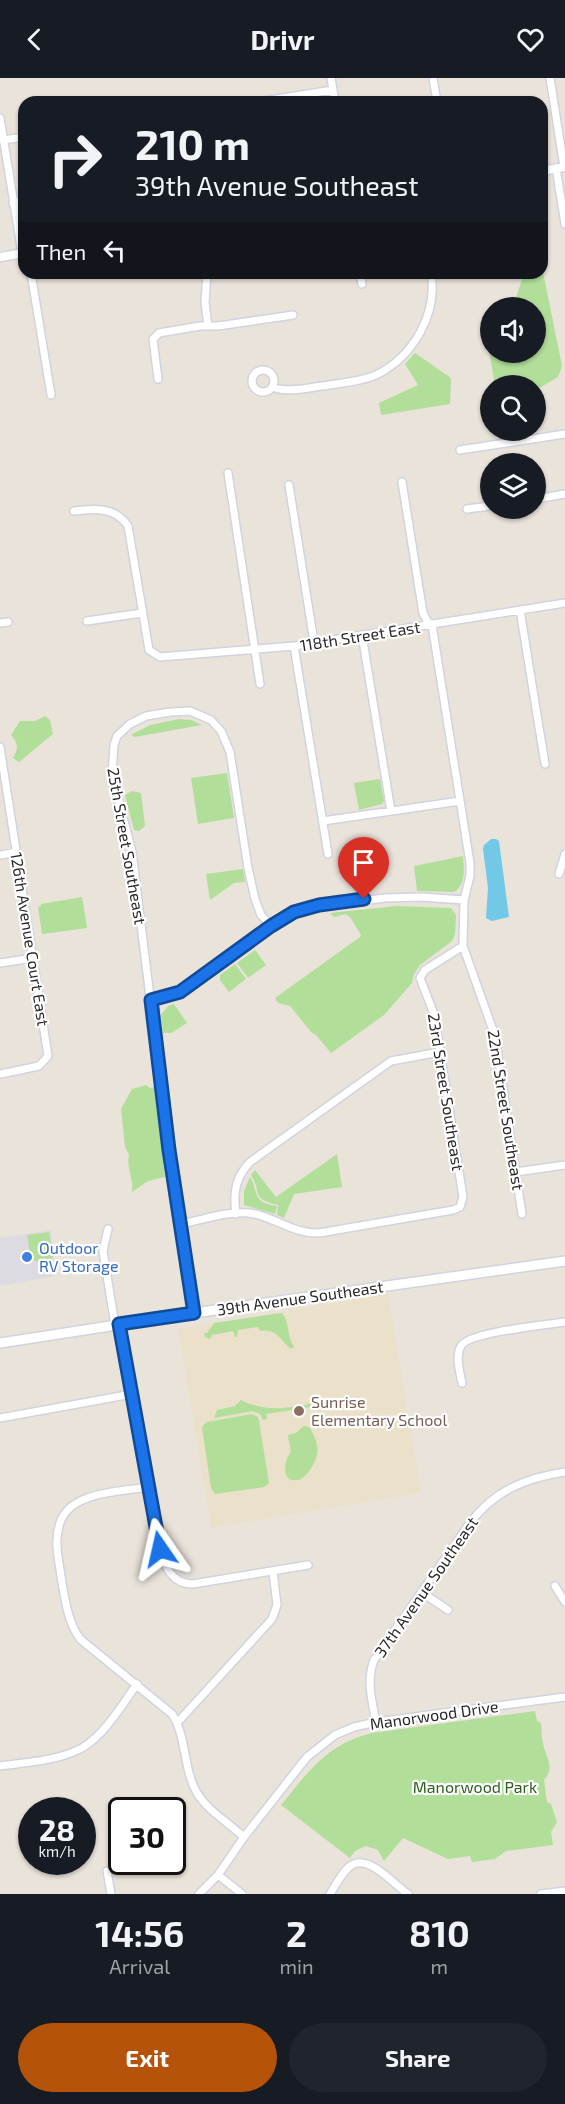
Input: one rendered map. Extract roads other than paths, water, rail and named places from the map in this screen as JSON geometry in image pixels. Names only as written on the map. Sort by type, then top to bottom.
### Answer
[{"type":"main road","name":"39th Avenue Southeast","points":[[0,1343],[194,1313],[565,1261]]},
{"type":"street","points":[[331,78],[334,96]]},
{"type":"street","points":[[433,78],[436,96]]},
{"type":"street","points":[[550,78],[562,167],[565,224]]},
{"type":"street","points":[[295,96],[333,90]]},
{"type":"street","points":[[0,118],[18,225]]},
{"type":"street","points":[[3,140],[18,138]]},
{"type":"street","points":[[14,203],[18,202]]},
{"type":"street","points":[[0,257],[18,254]]},
{"type":"street","points":[[32,279],[51,395]]},
{"type":"street","points":[[207,279],[205,302],[208,326]]},
{"type":"street","points":[[361,279],[362,284]]},
{"type":"street","points":[[272,387],[287,390],[361,380],[375,375],[394,363],[402,357],[417,338],[429,312],[431,279]]},
{"type":"street","points":[[158,379],[153,345],[154,337],[159,333],[293,315]]},
{"type":"street","points":[[460,450],[565,434]]},
{"type":"street","points":[[228,473],[260,684]]},
{"type":"street","name":"22nd Street Southeast","points":[[402,482],[423,614],[432,625],[471,870],[464,900],[463,946],[495,1036],[522,1214]]},
{"type":"street","points":[[289,485],[314,642]]},
{"type":"street","points":[[546,497],[565,494]]},
{"type":"street","points":[[467,509],[480,507]]},
{"type":"street","points":[[74,511],[105,509],[117,514],[128,526],[142,613],[87,621]]},
{"type":"street","name":"118th Street East","points":[[142,613],[149,650],[164,658],[294,646],[565,603]]},
{"type":"street","points":[[520,610],[545,764]]},
{"type":"street","points":[[0,623],[8,622]]},
{"type":"street","points":[[362,635],[391,811]]},
{"type":"street","points":[[294,646],[328,854]]},
{"type":"street","name":"25th Street Southeast","points":[[194,1313],[180,1224],[132,852],[112,774],[112,754],[117,736],[130,724],[146,716],[190,711],[211,720],[224,737],[230,752],[248,868],[255,898],[261,915],[271,926]]},
{"type":"street","name":"126th Avenue Court East","points":[[0,747],[48,1050],[46,1060],[39,1066],[0,1074]]},
{"type":"street","points":[[323,821],[460,801]]},
{"type":"street","points":[[0,855],[17,852]]},
{"type":"street","points":[[559,874],[565,854]]},
{"type":"street","points":[[151,1000],[180,992],[271,926],[303,909],[342,902],[403,897],[464,900]]},
{"type":"street","name":"23rd Street Southeast","points":[[236,1214],[256,1214],[303,1232],[319,1233],[460,1207],[464,1197],[432,1006],[420,978],[425,970],[463,946]]},
{"type":"street","points":[[0,963],[33,958]]},
{"type":"street","points":[[180,1224],[236,1214],[235,1187],[243,1169],[250,1162],[391,1061],[440,1052]]},
{"type":"street","points":[[516,1172],[565,1165]]},
{"type":"street","points":[[108,1229],[103,1251],[163,1561],[170,1574],[177,1580],[193,1584],[308,1565]]},
{"type":"street","points":[[462,1383],[459,1351],[466,1340],[484,1334],[565,1322]]},
{"type":"street","points":[[0,1418],[132,1394]]},
{"type":"street","name":"37th Avenue Southeast","points":[[376,1722],[370,1686],[371,1667],[378,1653],[475,1515],[503,1491],[519,1483],[565,1472]]},
{"type":"street","points":[[148,1486],[87,1498],[64,1514],[58,1527],[57,1548],[66,1608],[72,1626],[86,1645],[166,1708],[177,1723],[198,1794],[213,1811],[244,1837]]},
{"type":"street","points":[[177,1723],[272,1619],[277,1605],[273,1571]]},
{"type":"street","points":[[555,1586],[565,1602]]},
{"type":"street","points":[[421,1592],[448,1610]]},
{"type":"street","points":[[0,1766],[60,1756],[84,1747],[101,1731],[137,1683]]},
{"type":"street","name":"Manorwood Drive","points":[[199,1894],[219,1875],[244,1837],[301,1763],[326,1741],[344,1731],[376,1722],[565,1697]]},
{"type":"street","points":[[330,1894],[349,1867],[360,1862],[371,1864],[408,1894]]},
{"type":"street","points":[[107,1871],[111,1894]]},
{"type":"street","points":[[219,1875],[242,1894]]},
{"type":"street","points":[[541,1894],[565,1891]]},
{"type":"water","points":[[491,839],[499,841],[509,917],[492,921],[486,918],[488,888],[483,849]]},
{"type":"place","name":"Outdoor RV Storage","points":[[27,1257]]},
{"type":"place","name":"Sunrise Elementary School","points":[[299,1411]]},
{"type":"park label","name":"Manorwood Park","points":[[475,1787]]}]
